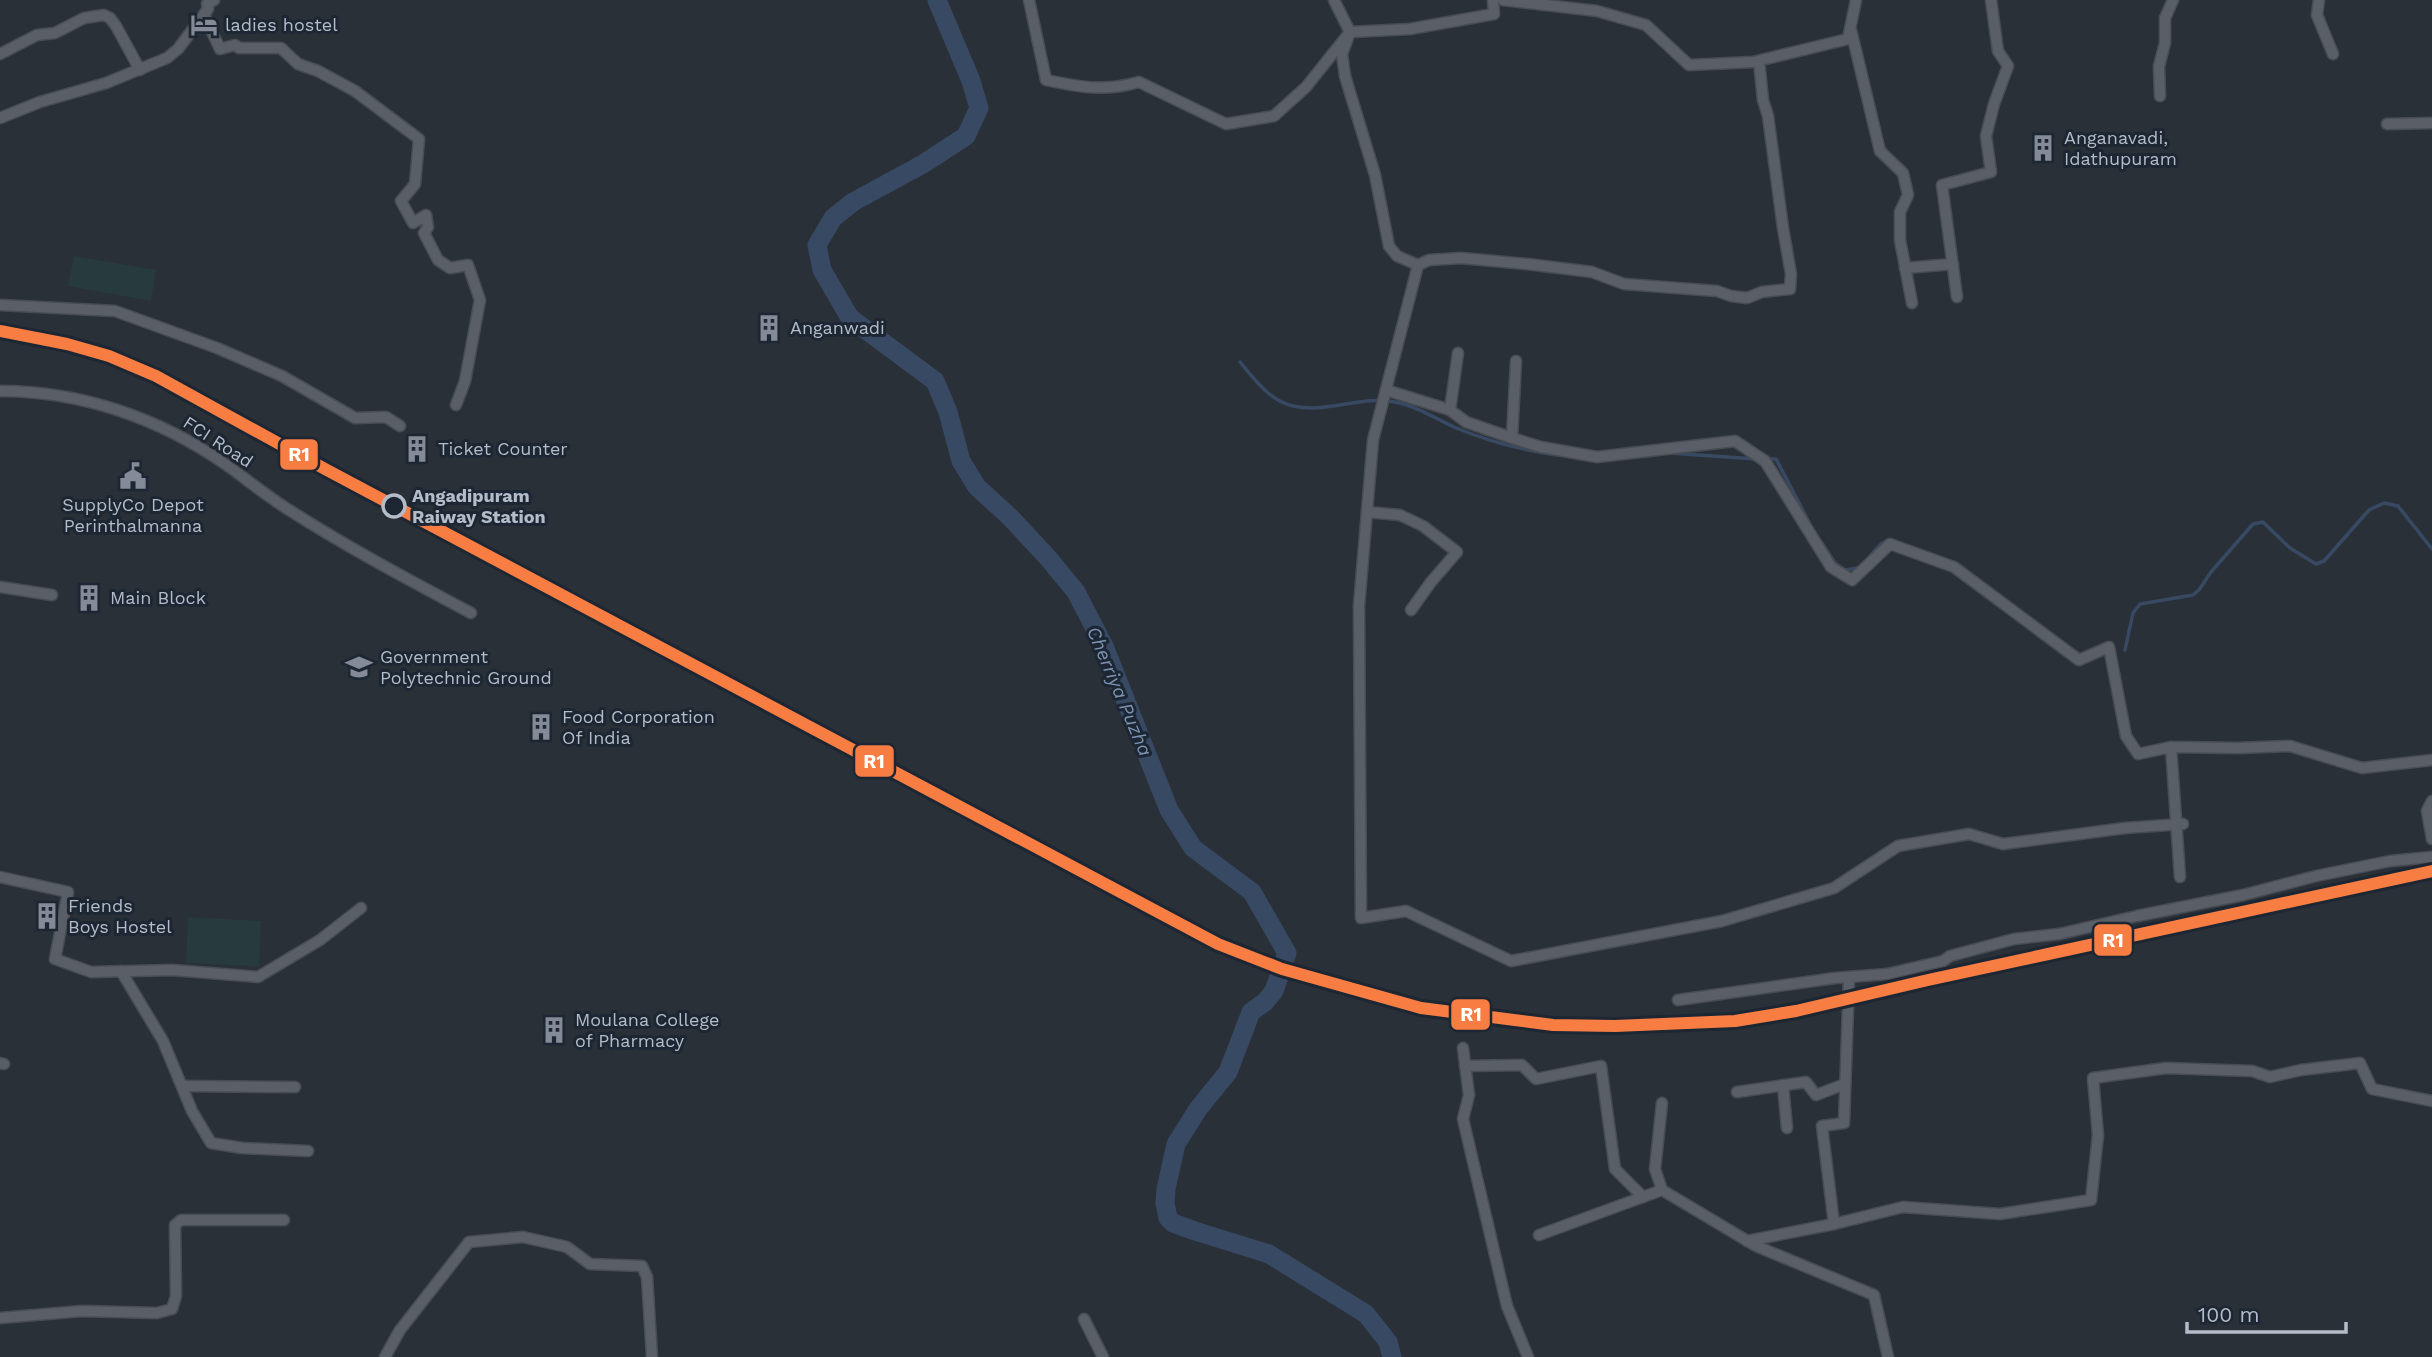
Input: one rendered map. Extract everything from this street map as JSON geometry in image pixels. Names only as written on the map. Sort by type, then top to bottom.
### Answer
[{"type":"street","points":[[1029,0],[1046,80],[1079,87],[1118,88],[1139,82],[1226,124],[1274,116],[1306,87],[1350,32],[1410,29],[1494,13],[1493,0]]},
{"type":"street","points":[[1334,0],[1350,32],[1342,54],[1345,76],[1375,175],[1389,246],[1397,256],[1418,265],[1429,260],[1461,258],[1527,264],[1592,272],[1624,284],[1717,291],[1748,298],[1762,292],[1790,289],[1791,274],[1759,61]]},
{"type":"street","points":[[1503,0],[1560,3],[1646,25],[1689,65],[1759,61],[1848,39],[1856,0]]},
{"type":"street","points":[[1957,297],[1942,185],[1991,172],[1986,136],[2008,66],[1998,51],[1992,0]]},
{"type":"street","points":[[2160,96],[2159,66],[2165,43],[2165,18],[2173,0]]},
{"type":"street","points":[[2319,0],[2317,15],[2333,54]]},
{"type":"street","points":[[0,118],[25,107],[106,83],[167,58],[178,49],[207,5]]},
{"type":"street","points":[[207,5],[220,49],[235,45],[239,48],[281,48],[298,64],[318,71],[355,91],[419,139],[415,184],[401,201],[413,223],[426,215],[428,227],[424,233],[438,260],[450,268],[468,265],[480,300],[465,381],[456,405]]},
{"type":"street","points":[[0,54],[37,35],[55,33],[84,18],[104,15],[116,26],[140,69]]},
{"type":"street","points":[[1850,27],[1880,151],[1903,173],[1908,195],[1899,212],[1900,240],[1912,303]]},
{"type":"street","points":[[2387,124],[2432,123]]},
{"type":"street","points":[[1905,268],[1953,264]]},
{"type":"street","points":[[1418,265],[1373,440],[1359,606],[1361,918],[1406,911],[1511,961],[1722,921],[1834,888],[1898,846],[1969,834],[2003,844],[2125,828],[2179,824]]},
{"type":"street","points":[[0,306],[115,311],[217,348],[282,376],[355,418],[386,417],[400,426]]},
{"type":"street","points":[[1450,410],[1458,353]]},
{"type":"street","points":[[1512,438],[1516,361]]},
{"type":"street","points":[[1386,390],[1450,410],[1466,422],[1512,438],[1541,447],[1597,457],[1735,441],[1765,461],[1831,567],[1852,580],[1890,544],[1954,567],[2079,660],[2109,647],[2126,736],[2138,754],[2171,747],[2290,746],[2362,768],[2432,760]]},
{"type":"street","name":"FCI Road","points":[[0,391],[53,395],[110,407],[139,417],[224,463],[288,509],[471,613]]},
{"type":"street","points":[[1367,512],[1401,515],[1423,526],[1457,552],[1411,610]]},
{"type":"street","points":[[0,587],[52,596]]},
{"type":"street","points":[[2171,747],[2179,824],[2180,877]]},
{"type":"street","points":[[2432,801],[2427,811],[2432,839]]},
{"type":"street","points":[[1678,1000],[1887,974],[1943,961],[1950,956],[2014,939],[2082,930],[2316,876],[2390,861],[2432,856]]},
{"type":"street","points":[[0,877],[68,892],[55,959],[91,972],[172,970],[258,977],[320,940],[361,908]]},
{"type":"street","points":[[121,971],[163,1041],[201,1129],[211,1143],[242,1148],[308,1151]]},
{"type":"street","points":[[1834,1224],[1822,1126],[1844,1123],[1849,978]]},
{"type":"street","points":[[1463,1048],[1469,1095],[1463,1119],[1507,1306],[1528,1357]]},
{"type":"street","points":[[1747,1241],[1903,1207],[2000,1214],[2091,1200],[2098,1135],[2093,1078],[2166,1068],[2252,1071],[2270,1077],[2301,1070],[2360,1063],[2372,1089],[2432,1101]]},
{"type":"street","points":[[1465,1066],[1522,1065],[1536,1079],[1601,1066],[1615,1169],[1643,1197]]},
{"type":"street","points":[[1737,1092],[1806,1082],[1816,1095],[1845,1084]]},
{"type":"street","points":[[1783,1085],[1787,1128]]},
{"type":"street","points":[[182,1086],[295,1087]]},
{"type":"street","points":[[1662,1103],[1654,1169],[1662,1190],[1747,1241],[1874,1295],[1888,1357]]},
{"type":"street","points":[[1539,1235],[1662,1190]]},
{"type":"street","points":[[0,1318],[82,1311],[157,1313],[172,1308],[176,1296],[175,1225],[181,1220],[284,1220]]},
{"type":"street","points":[[385,1357],[400,1330],[469,1242],[523,1237],[567,1247],[590,1264],[642,1266],[647,1277],[652,1357]]},
{"type":"street","points":[[1084,1319],[1102,1357]]},
{"type":"green space","points":[[74,256],[156,270],[151,301],[68,286]]},
{"type":"green space","points":[[188,917],[261,921],[259,966],[186,963]]},
{"type":"waterway","name":"Cherriya Puzha","points":[[937,0],[971,81],[979,108],[966,136],[923,164],[853,202],[833,218],[817,245],[822,270],[850,318],[935,381],[948,412],[961,461],[977,487],[1010,517],[1076,592],[1104,646],[1169,810],[1193,848],[1252,892],[1287,953],[1274,991],[1251,1012],[1228,1072],[1198,1109],[1176,1144],[1166,1189],[1168,1218],[1173,1223],[1195,1231],[1269,1254],[1366,1314],[1388,1342],[1392,1357]]},
{"type":"waterway","points":[[1240,362],[1270,394],[1293,406],[1318,408],[1369,401],[1395,402],[1418,409],[1479,437],[1517,448],[1557,455]]},
{"type":"waterway","points":[[1669,453],[1756,459]]},
{"type":"waterway","points":[[1767,459],[1776,459],[1809,522]]},
{"type":"waterway","points":[[2125,650],[2133,613],[2140,604],[2193,595],[2253,524],[2263,522],[2290,548],[2316,564],[2324,561],[2369,510],[2384,503],[2398,506],[2432,549]]},
{"type":"waterway","points":[[1868,558],[1888,540]]},
{"type":"waterway","points":[[1822,543],[1835,563],[1845,570],[1858,568]]},
{"type":"transit line","name":"R1","points":[[0,331],[67,344],[109,356],[156,376],[325,469],[1218,944],[1282,969],[1421,1008],[1553,1025],[1615,1026],[1735,1021],[1796,1011],[2432,871]]},
{"type":"place","name":"ladies hostel","points":[[204,25]]},
{"type":"place","name":"Anganavadi, Idathupuram","points":[[2043,148]]},
{"type":"place","name":"Anganwadi","points":[[769,328]]},
{"type":"place","name":"Ticket Counter","points":[[417,449]]},
{"type":"place","name":"SupplyCo Depot Perinthalmanna","points":[[133,476]]},
{"type":"place","name":"Angadipuram Raiway Station","points":[[394,506]]},
{"type":"place","name":"Main Block","points":[[89,598]]},
{"type":"place","name":"Government Polytechnic Ground","points":[[359,667]]},
{"type":"place","name":"Food Corporation Of India","points":[[541,727]]},
{"type":"place","name":"Friends Boys Hostel","points":[[47,916]]},
{"type":"place","name":"Moulana College of Pharmacy","points":[[554,1030]]}]
